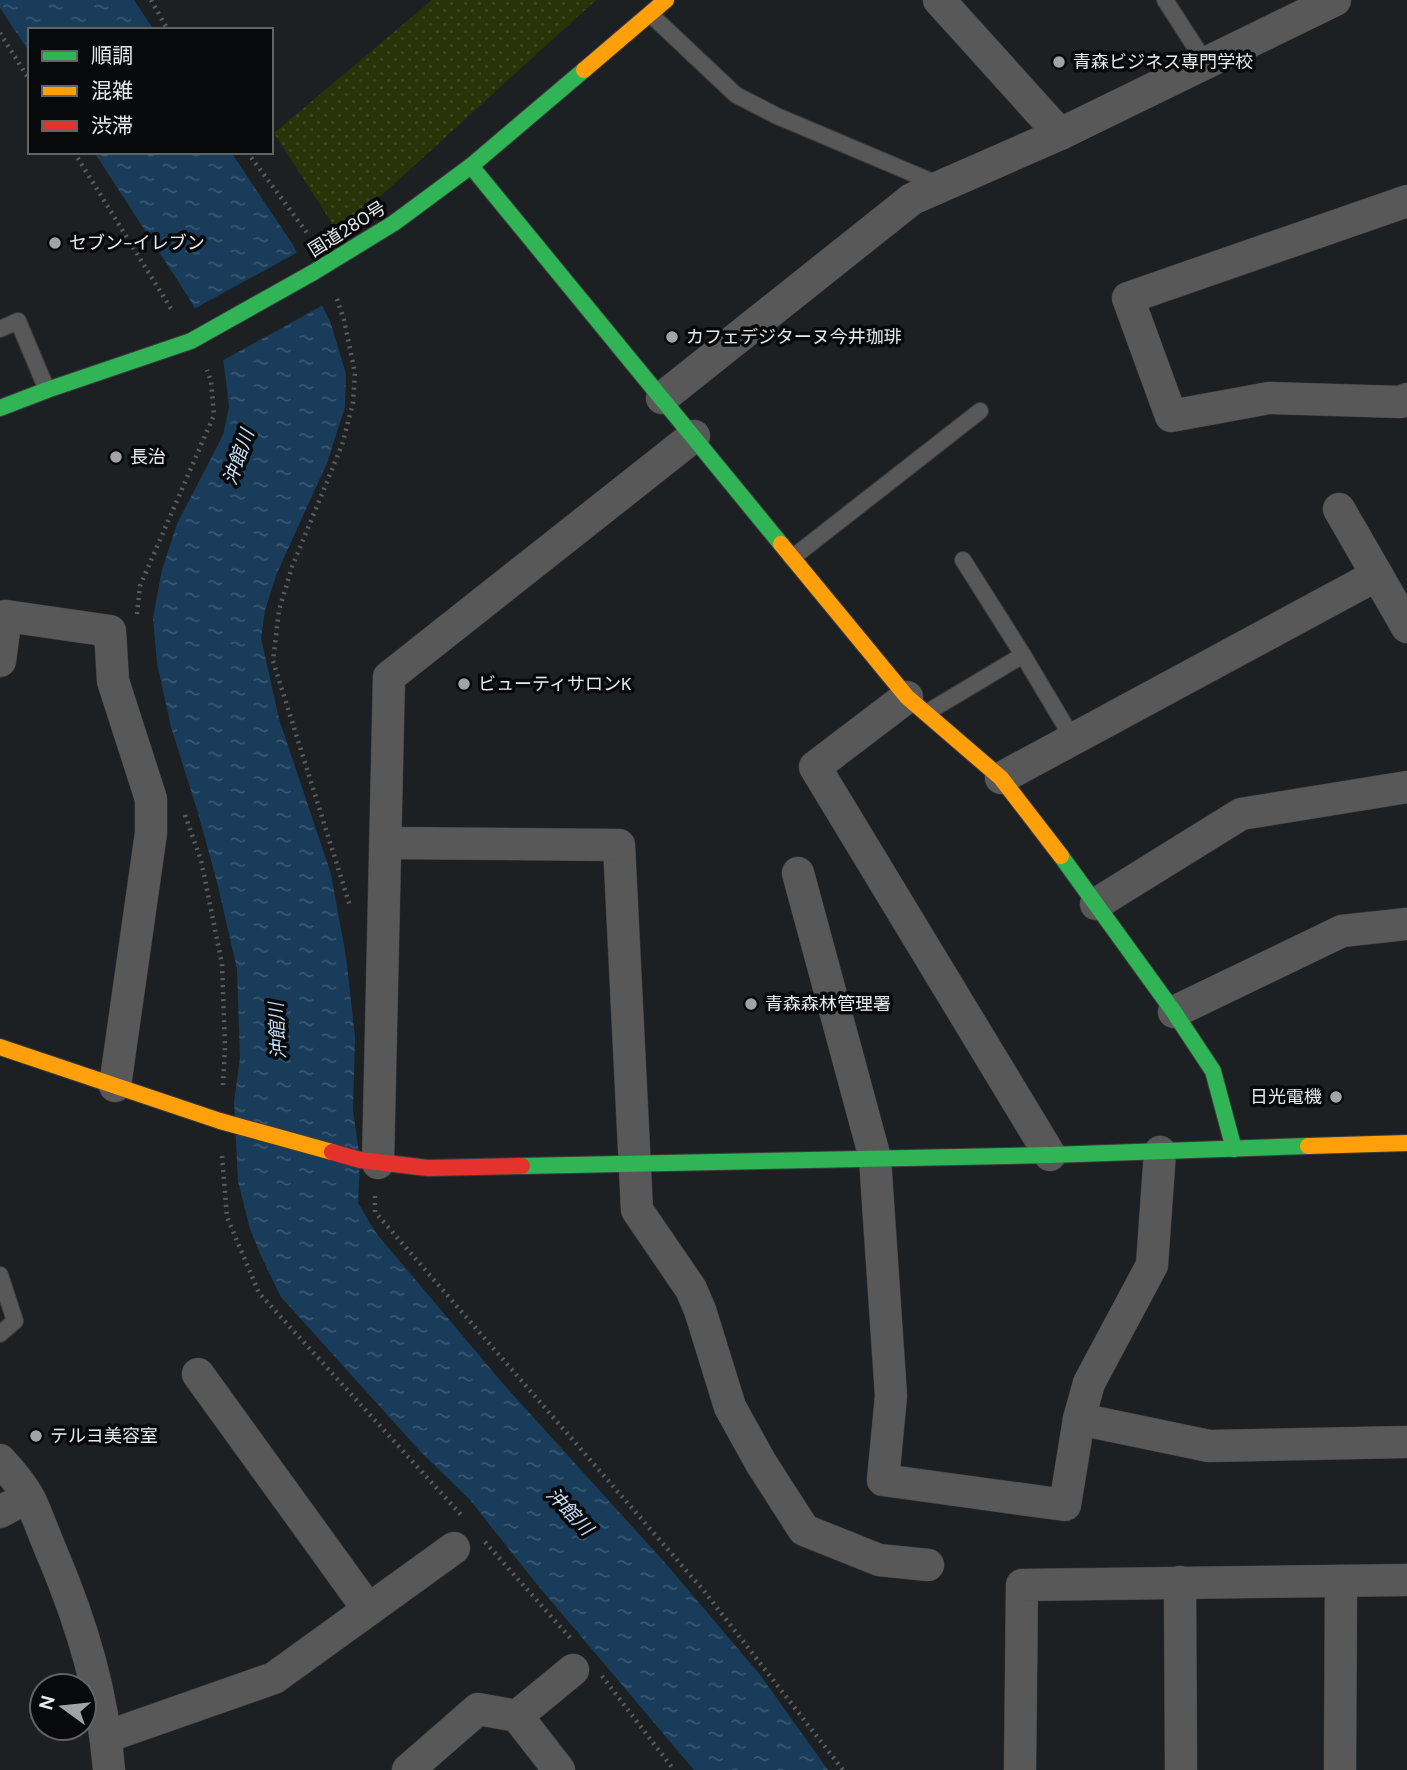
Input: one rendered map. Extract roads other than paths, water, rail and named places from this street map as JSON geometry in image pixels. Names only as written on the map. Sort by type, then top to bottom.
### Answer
[{"type":"main road","name":"国道280号","points":[[0,408],[196,337],[314,272],[394,223],[471,166],[666,0]]},
{"type":"main road","points":[[471,166],[916,705],[1001,778],[1044,832],[1213,1070],[1234,1149]]},
{"type":"main road","points":[[0,1047],[371,1169],[1050,1155],[1407,1143]]},
{"type":"street","points":[[939,0],[1060,134]]},
{"type":"street","points":[[662,398],[912,199],[1060,134],[1335,0]]},
{"type":"street","points":[[1407,201],[1128,298],[1171,416],[1269,398],[1401,402],[1407,399]]},
{"type":"street","points":[[371,1169],[386,843],[389,677],[694,436]]},
{"type":"street","points":[[1339,509],[1407,628]]},
{"type":"street","points":[[1001,778],[1377,575]]},
{"type":"street","points":[[0,661],[3,616],[110,631],[113,681],[151,799],[151,833],[115,1086]]},
{"type":"street","points":[[916,705],[815,766],[1050,1155]]},
{"type":"street","points":[[1097,904],[1241,814],[1407,788]]},
{"type":"street","points":[[386,843],[619,845],[637,1210],[691,1289],[730,1407],[804,1530],[879,1560],[928,1565]]},
{"type":"street","points":[[798,873],[876,1158],[891,1396],[883,1480],[1065,1504],[1079,1419],[1089,1383],[1152,1265],[1160,1152]]},
{"type":"street","points":[[1174,1012],[1342,931],[1407,923]]},
{"type":"street","points":[[198,1374],[368,1609]]},
{"type":"street","points":[[1079,1419],[1209,1446],[1407,1442]]},
{"type":"street","points":[[0,1460],[28,1497],[83,1634],[97,1686],[109,1770]]},
{"type":"street","points":[[0,1512],[28,1497]]},
{"type":"street","points":[[106,1737],[274,1678],[368,1609],[461,1535]]},
{"type":"street","points":[[1340,1770],[1341,1580]]},
{"type":"street","points":[[1020,1770],[1022,1585],[1407,1580]]},
{"type":"street","points":[[1180,1582],[1181,1770]]},
{"type":"street","points":[[517,1716],[583,1663]]},
{"type":"street","points":[[408,1770],[478,1709],[517,1716],[559,1770]]},
{"type":"lane","points":[[1165,0],[1205,62]]},
{"type":"lane","points":[[650,14],[736,95],[777,116],[941,186]]},
{"type":"lane","points":[[0,329],[18,321],[47,390]]},
{"type":"lane","points":[[792,558],[980,411]]},
{"type":"lane","points":[[963,559],[1073,740]]},
{"type":"lane","points":[[916,705],[1023,654]]},
{"type":"lane","points":[[0,1275],[15,1321],[0,1334]]},
{"type":"water","points":[[0,0],[134,0],[153,28],[28,28],[28,50],[0,8]]},
{"type":"water","name":"沖館川","points":[[95,154],[232,154],[293,245],[331,324],[346,374],[345,407],[327,463],[277,573],[265,610],[261,638],[279,719],[331,874],[346,957],[355,1037],[353,1110],[360,1160],[358,1203],[376,1233],[505,1386],[667,1565],[761,1676],[828,1770],[694,1770],[535,1582],[470,1500],[419,1450],[281,1297],[262,1258],[250,1229],[238,1181],[234,1102],[240,1058],[237,969],[217,882],[171,727],[157,663],[153,618],[162,570],[177,524],[223,435],[229,407],[223,359],[189,298]]},
{"type":"place","name":"青森ビジネス専門学校","points":[[1059,62]]},
{"type":"place","name":"セブン-イレブン","points":[[55,243]]},
{"type":"place","name":"カフェデジターヌ今井珈琲","points":[[672,337]]},
{"type":"place","name":"長治","points":[[116,457]]},
{"type":"place","name":"ビューティサロンK","points":[[464,684]]},
{"type":"place","name":"青森森林管理署","points":[[751,1004]]},
{"type":"place","name":"日光電機","points":[[1336,1097]]},
{"type":"place","name":"テルヨ美容室","points":[[36,1436]]}]
